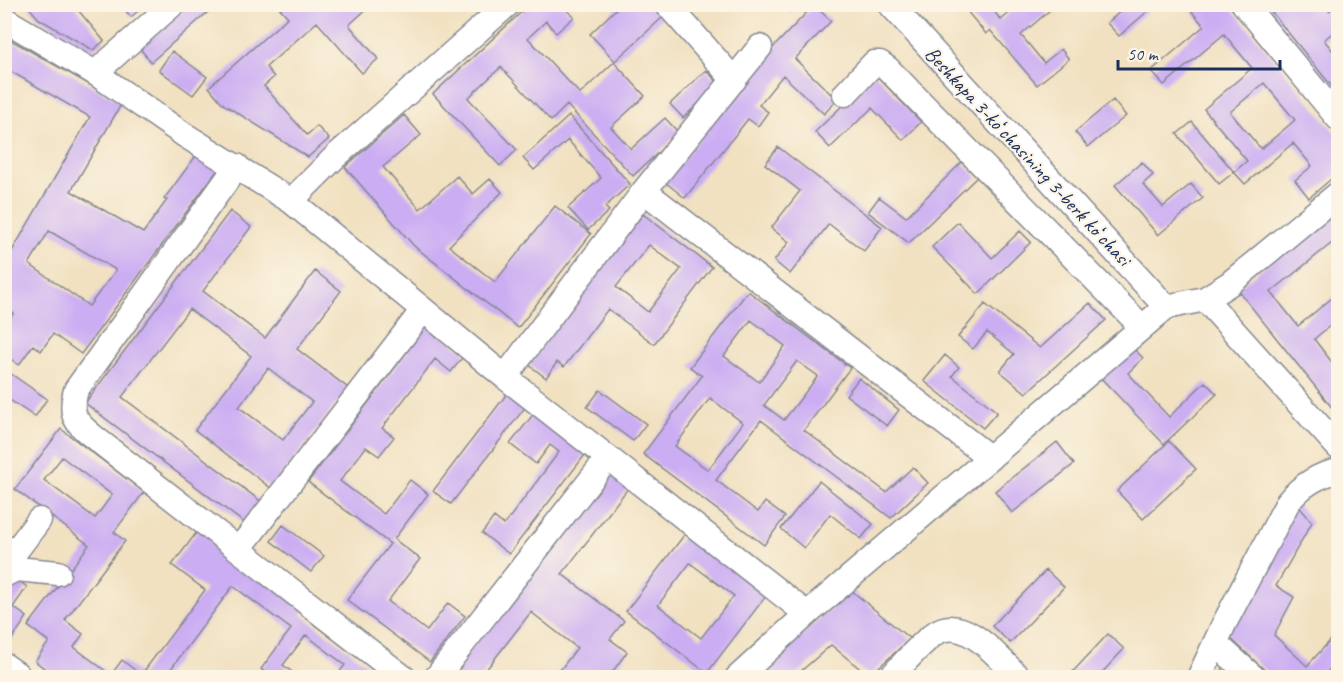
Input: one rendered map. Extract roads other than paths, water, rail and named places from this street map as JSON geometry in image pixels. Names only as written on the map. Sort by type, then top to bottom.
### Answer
[{"type":"street","points":[[94,73],[173,4]]},
{"type":"street","points":[[291,201],[336,156],[508,4]]},
{"type":"street","points":[[667,4],[734,80]]},
{"type":"street","name":"Beshkapa 3-koʻchasining 3-berk koʻchasi","points":[[890,4],[1166,307]]},
{"type":"street","points":[[1244,4],[1338,118]]},
{"type":"street","points":[[4,19],[94,73],[183,134],[291,201],[505,377],[807,615]]},
{"type":"street","points":[[505,377],[644,191],[760,47]]},
{"type":"street","points":[[845,94],[874,63],[880,63],[887,68],[1142,327]]},
{"type":"street","points":[[237,166],[76,390],[71,406],[77,423],[404,678]]},
{"type":"street","points":[[644,191],[990,458]]},
{"type":"street","points":[[737,678],[807,615],[1166,307],[1205,299],[1229,284],[1338,194]]},
{"type":"street","points":[[1205,299],[1338,447]]},
{"type":"street","points":[[240,549],[423,310]]},
{"type":"street","points":[[436,678],[608,458]]},
{"type":"street","points":[[1199,678],[1287,502],[1298,490],[1326,474],[1338,471]]},
{"type":"street","points":[[4,567],[39,520]]},
{"type":"street","points":[[4,575],[16,569],[58,573]]},
{"type":"street","points":[[890,678],[936,632],[954,627],[965,630],[988,647],[1019,678]]},
{"type":"street","points":[[1215,643],[1254,678]]}]
